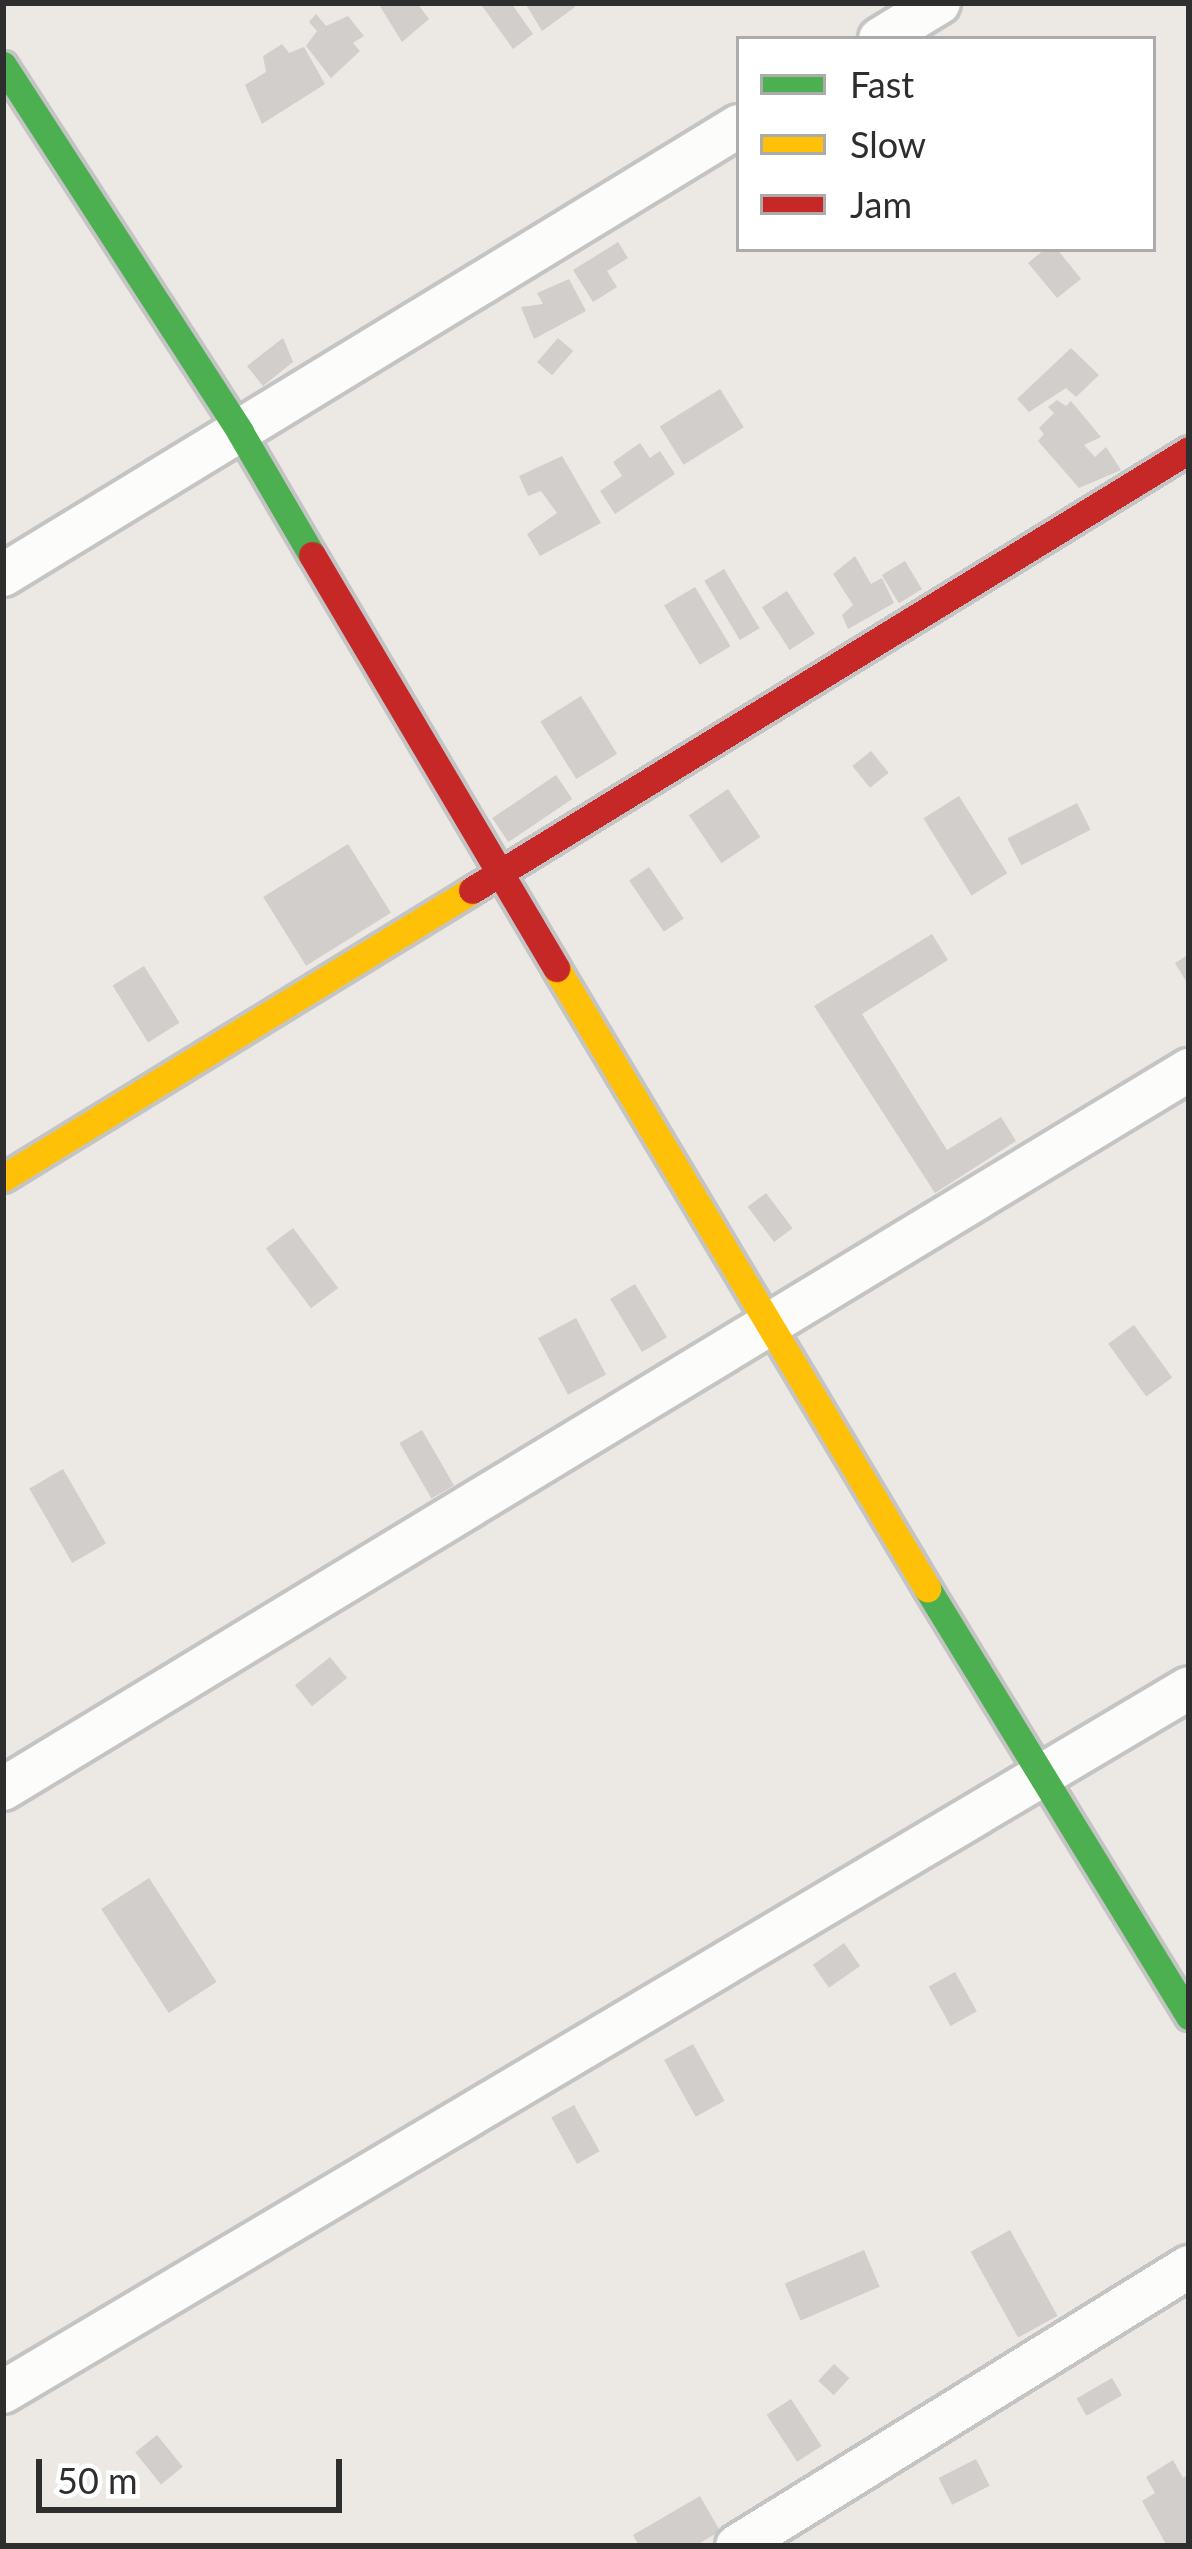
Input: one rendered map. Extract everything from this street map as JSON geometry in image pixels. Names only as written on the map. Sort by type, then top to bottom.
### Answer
[{"type":"street","points":[[885,36],[939,3]]},
{"type":"street","points":[[3,65],[240,432],[768,1328],[1189,2016]]},
{"type":"street","points":[[3,575],[736,128]]},
{"type":"street","points":[[3,1178],[378,951],[496,871],[1189,450]]},
{"type":"street","points":[[3,1789],[1189,1070]]},
{"type":"street","points":[[3,2392],[1189,1688]]},
{"type":"street","points":[[737,2546],[1189,2267]]},
{"type":"building","points":[[378,3],[417,3],[429,19],[402,42]]},
{"type":"building","points":[[480,3],[511,3],[533,34],[513,49]]},
{"type":"building","points":[[525,3],[573,3],[575,7],[542,31]]},
{"type":"building","points":[[316,14],[326,26],[348,16],[364,36],[353,43],[360,51],[331,78],[306,46],[317,31],[309,22]]},
{"type":"building","points":[[282,44],[289,53],[304,47],[325,84],[262,124],[245,85],[266,72],[263,56]]},
{"type":"building","points":[[618,242],[628,258],[607,271],[617,287],[593,302],[573,270]]},
{"type":"building","points":[[1041,252],[1059,252],[1081,279],[1057,298],[1028,263]]},
{"type":"building","points":[[569,279],[586,311],[534,339],[521,307],[543,304],[537,293]]},
{"type":"building","points":[[283,338],[293,362],[263,386],[247,366]]},
{"type":"building","points":[[558,338],[573,351],[552,375],[537,362]]},
{"type":"building","points":[[1071,348],[1099,375],[1076,397],[1066,388],[1029,412],[1017,399]]},
{"type":"building","points":[[720,389],[744,427],[684,465],[660,427]]},
{"type":"building","points":[[1057,400],[1066,406],[1071,401],[1101,437],[1084,445],[1095,457],[1106,447],[1121,470],[1079,488],[1038,441],[1044,434],[1039,428],[1054,413],[1048,407]]},
{"type":"building","points":[[640,443],[650,458],[660,451],[675,474],[615,514],[600,491],[622,476],[613,462]]},
{"type":"building","points":[[562,456],[601,523],[540,556],[527,534],[557,513],[541,491],[528,496],[519,476]]},
{"type":"building","points":[[855,556],[871,584],[882,578],[894,603],[848,629],[842,615],[853,605],[833,574]]},
{"type":"building","points":[[905,561],[922,589],[899,603],[882,575]]},
{"type":"building","points":[[724,569],[760,628],[740,640],[704,581]]},
{"type":"building","points":[[695,587],[731,646],[700,665],[664,606]]},
{"type":"building","points":[[787,591],[815,634],[790,650],[762,607]]},
{"type":"building","points":[[581,696],[617,754],[576,779],[540,721]]},
{"type":"building","points":[[871,751],[889,773],[870,788],[852,766]]},
{"type":"building","points":[[556,775],[572,799],[508,842],[492,818]]},
{"type":"building","points":[[728,789],[760,837],[721,863],[689,815]]},
{"type":"building","points":[[959,796],[1007,873],[972,895],[923,818]]},
{"type":"building","points":[[1077,803],[1091,830],[1021,865],[1008,838]]},
{"type":"building","points":[[348,844],[391,913],[306,966],[263,897]]},
{"type":"building","points":[[649,867],[684,918],[664,932],[629,880]]},
{"type":"building","points":[[932,934],[948,960],[862,1014],[947,1150],[1001,1117],[1016,1141],[935,1193],[814,1006]]},
{"type":"building","points":[[1189,954],[1189,986],[1175,963]]},
{"type":"building","points":[[144,966],[180,1023],[148,1042],[113,986]]},
{"type":"building","points":[[766,1193],[792,1228],[774,1242],[748,1207]]},
{"type":"building","points":[[293,1228],[338,1288],[311,1308],[266,1248]]},
{"type":"building","points":[[635,1284],[667,1337],[642,1352],[610,1299]]},
{"type":"building","points":[[576,1318],[606,1375],[568,1395],[538,1338]]},
{"type":"building","points":[[1134,1325],[1172,1378],[1146,1396],[1108,1344]]},
{"type":"building","points":[[422,1430],[454,1485],[431,1498],[399,1443]]},
{"type":"building","points":[[63,1469],[106,1543],[72,1563],[29,1488]]},
{"type":"building","points":[[330,1657],[347,1678],[312,1706],[295,1685]]},
{"type":"building","points":[[149,1878],[217,1982],[169,2013],[101,1909]]},
{"type":"building","points":[[844,1943],[860,1966],[829,1988],[813,1965]]},
{"type":"building","points":[[955,1972],[977,2011],[951,2026],[929,1987]]},
{"type":"building","points":[[693,2044],[725,2101],[696,2117],[664,2060]]},
{"type":"building","points":[[574,2105],[600,2151],[577,2164],[551,2118]]},
{"type":"building","points":[[1010,2230],[1058,2316],[1018,2338],[971,2252]]},
{"type":"building","points":[[864,2250],[880,2287],[800,2320],[785,2284]]},
{"type":"building","points":[[834,2364],[849,2378],[834,2395],[818,2381]]},
{"type":"building","points":[[1112,2378],[1122,2395],[1086,2416],[1076,2398]]},
{"type":"building","points":[[791,2399],[821,2446],[797,2462],[767,2415]]},
{"type":"building","points":[[157,2435],[183,2467],[161,2484],[135,2453]]},
{"type":"building","points":[[976,2459],[990,2486],[952,2505],[939,2478]]},
{"type":"building","points":[[1173,2460],[1183,2478],[1189,2474],[1189,2541],[1182,2546],[1167,2546],[1142,2501],[1155,2493],[1146,2477]]},
{"type":"building","points":[[700,2496],[720,2531],[695,2546],[639,2546],[633,2535]]},
{"type":"traffic: fast","points":[[3,65],[240,432],[312,555]]},
{"type":"traffic: fast","points":[[927,1588],[1189,2016]]},
{"type":"traffic: slow","points":[[3,1178],[472,890]]},
{"type":"traffic: slow","points":[[556,968],[927,1588]]},
{"type":"traffic: jam","points":[[472,890],[1189,450]]},
{"type":"traffic: jam","points":[[312,555],[556,968]]}]
